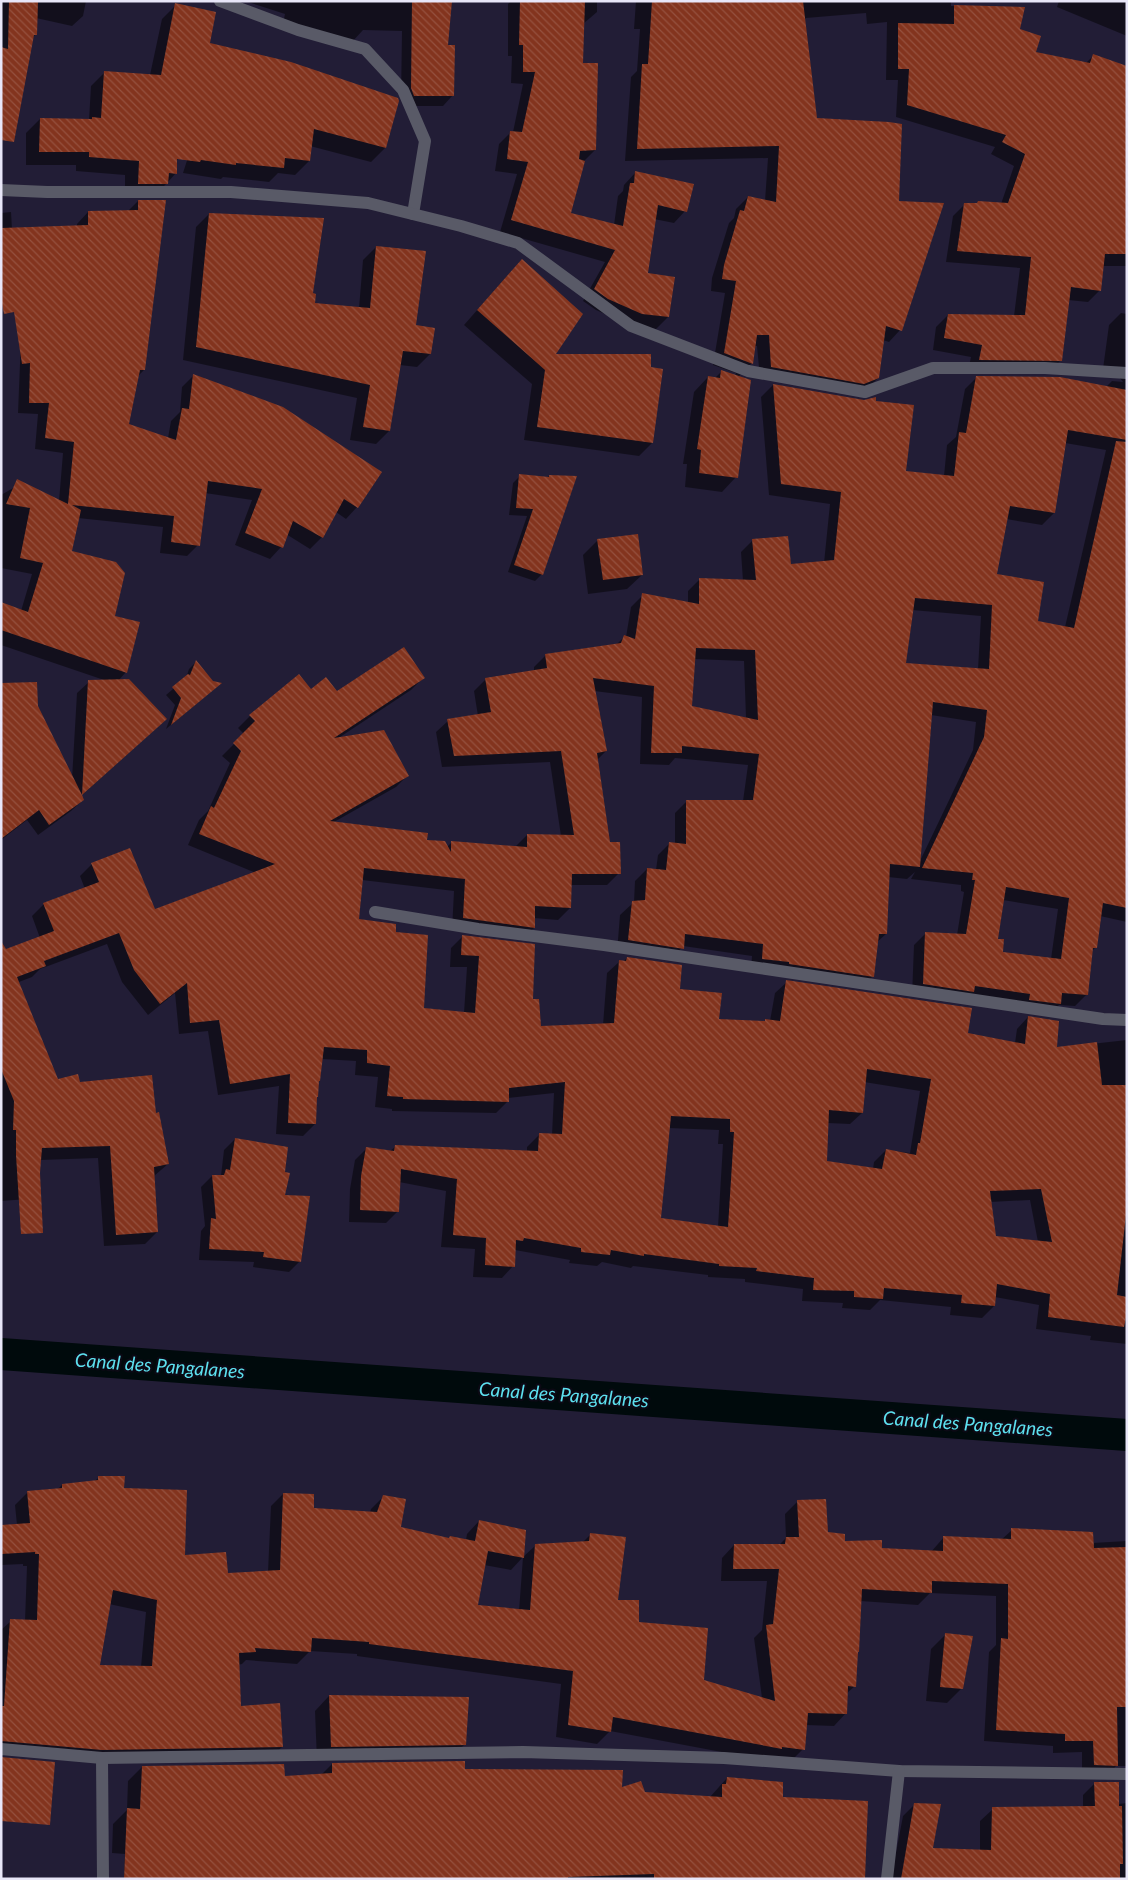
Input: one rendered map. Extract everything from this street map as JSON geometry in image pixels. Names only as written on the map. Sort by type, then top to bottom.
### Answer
[{"type":"street","points":[[220,1],[298,30],[365,49],[403,90],[425,141],[413,214]]},
{"type":"street","points":[[1,190],[47,192],[231,192],[368,203],[518,243],[631,326],[748,371],[865,392],[934,368],[1045,368],[1127,374]]},
{"type":"street","points":[[375,912],[478,929],[614,946],[1103,1019],[1127,1020]]},
{"type":"street","points":[[1,1749],[102,1758],[523,1752],[724,1758],[899,1771],[1127,1774]]},
{"type":"street","points":[[102,1758],[103,1879]]},
{"type":"street","points":[[887,1879],[899,1771]]},
{"type":"building","points":[[9,1],[38,2],[37,35],[34,35],[14,142],[1,140],[1,47],[8,49]]},
{"type":"building","points":[[412,1],[452,1],[448,45],[455,45],[454,96],[414,96],[411,88]]},
{"type":"building","points":[[520,1],[585,1],[583,63],[598,63],[596,150],[580,151],[579,159],[585,161],[571,213],[623,226],[630,183],[634,183],[635,171],[694,184],[687,212],[658,205],[648,273],[675,277],[669,317],[642,314],[608,299],[594,289],[615,250],[511,220],[528,162],[507,159],[510,131],[522,132],[535,72],[523,72],[523,45],[519,45]]},
{"type":"building","points":[[652,1],[803,1],[817,118],[902,124],[899,201],[944,203],[902,331],[886,326],[879,378],[864,384],[771,367],[769,335],[757,335],[753,364],[724,353],[736,281],[722,279],[724,265],[740,210],[744,211],[748,196],[776,202],[779,146],[637,149],[642,64],[648,64]]},
{"type":"building","points":[[175,3],[216,12],[210,43],[291,62],[398,98],[399,101],[386,148],[314,129],[310,161],[285,158],[284,168],[177,159],[177,174],[169,173],[168,184],[138,184],[139,161],[89,157],[89,152],[39,152],[40,118],[101,118],[104,71],[161,75]]},
{"type":"building","points":[[954,5],[1025,7],[1020,29],[1041,36],[1036,52],[1090,63],[1093,54],[1127,66],[1127,254],[1105,254],[1101,291],[1071,287],[1062,361],[979,360],[982,345],[944,338],[948,314],[1025,315],[1031,257],[957,251],[964,203],[977,203],[978,201],[1008,203],[1025,154],[1002,142],[1006,135],[907,105],[909,69],[898,69],[898,23],[954,24]]},
{"type":"building","points":[[138,200],[166,200],[145,370],[140,370],[129,424],[176,440],[182,408],[189,409],[193,374],[283,407],[382,472],[358,508],[344,499],[323,538],[293,521],[283,548],[245,533],[262,489],[208,481],[200,546],[171,542],[174,516],[72,505],[81,510],[72,551],[116,562],[125,573],[115,616],[140,622],[127,673],[1,630],[1,602],[28,612],[43,563],[20,558],[30,508],[6,504],[17,479],[68,504],[74,442],[45,438],[49,403],[29,403],[30,363],[22,364],[14,312],[4,314],[1,299],[1,228],[88,225],[88,211],[138,210]]},
{"type":"building","points":[[209,213],[324,218],[313,293],[316,294],[315,303],[370,308],[376,246],[426,251],[416,325],[435,328],[431,354],[403,351],[390,431],[363,427],[370,385],[196,347]]},
{"type":"building","points":[[522,259],[583,314],[556,354],[651,354],[651,367],[663,369],[653,443],[537,427],[545,370],[477,310]]},
{"type":"building","points":[[721,370],[751,380],[738,478],[699,473],[701,450],[697,449],[708,376],[720,378]]},
{"type":"building","points":[[976,376],[1060,377],[1127,390],[1127,440],[1068,430],[1055,513],[1010,506],[997,574],[1044,582],[1038,621],[1074,628],[1116,441],[1127,442],[1127,908],[1103,903],[1097,948],[1093,948],[1088,995],[1062,993],[1061,1004],[1029,1000],[1030,994],[975,986],[974,992],[923,984],[925,932],[966,934],[975,880],[972,880],[973,873],[922,868],[984,737],[987,710],[933,702],[920,867],[890,864],[887,934],[879,934],[874,977],[762,959],[763,944],[685,934],[684,949],[628,940],[632,901],[645,900],[647,868],[666,870],[669,842],[686,844],[686,800],[753,800],[759,754],[682,746],[682,753],[651,753],[654,686],[593,678],[607,751],[597,753],[610,842],[620,842],[621,874],[572,874],[571,908],[535,906],[535,928],[463,918],[465,879],[364,868],[359,919],[396,924],[396,932],[428,935],[424,1008],[475,1013],[479,956],[461,955],[462,935],[535,944],[533,999],[539,999],[541,1026],[614,1023],[619,960],[626,961],[627,957],[682,965],[680,989],[722,993],[719,1019],[765,1021],[765,1019],[780,1021],[786,980],[972,1008],[968,1033],[1025,1044],[1028,1016],[1059,1021],[1057,1047],[1097,1042],[1102,1085],[1127,1085],[1127,1206],[1117,1295],[1127,1297],[1127,1313],[1124,1327],[1048,1317],[1050,1294],[997,1284],[995,1306],[961,1303],[962,1295],[884,1288],[883,1299],[854,1297],[854,1291],[813,1290],[814,1278],[756,1271],[757,1268],[719,1266],[719,1264],[644,1254],[644,1256],[611,1250],[610,1255],[581,1252],[581,1248],[524,1238],[523,1241],[516,1240],[515,1267],[485,1265],[486,1238],[453,1235],[457,1179],[401,1169],[399,1212],[360,1210],[361,1176],[366,1147],[394,1151],[395,1145],[538,1151],[539,1133],[562,1134],[565,1082],[509,1088],[509,1102],[403,1099],[403,1097],[387,1096],[390,1066],[367,1063],[367,1050],[324,1047],[317,1097],[316,1124],[288,1123],[290,1074],[230,1084],[219,1020],[190,1023],[187,983],[160,1004],[134,970],[119,933],[44,961],[46,966],[17,977],[58,1079],[78,1074],[80,1082],[152,1075],[156,1113],[159,1112],[169,1164],[154,1167],[158,1232],[116,1235],[110,1146],[42,1148],[40,1173],[43,1233],[21,1234],[16,1130],[13,1130],[14,1101],[1,1069],[1,941],[6,949],[54,931],[43,903],[99,882],[91,863],[130,848],[155,909],[275,864],[199,834],[211,806],[214,808],[241,751],[233,743],[255,721],[249,715],[299,674],[311,689],[326,677],[337,691],[404,647],[425,678],[334,738],[384,730],[409,776],[330,821],[428,833],[427,840],[445,841],[451,852],[451,841],[527,847],[527,834],[574,835],[561,751],[454,756],[447,719],[491,712],[485,678],[547,668],[545,654],[621,643],[624,635],[635,639],[642,593],[699,604],[699,578],[756,580],[752,539],[788,536],[791,564],[834,560],[841,492],[781,484],[773,384],[864,400],[876,397],[876,401],[914,405],[906,471],[954,476],[959,432],[966,433]],"holes":[[[915,598],[992,605],[989,669],[906,663]],[[696,648],[755,650],[758,720],[692,706]],[[1006,887],[1069,898],[1061,959],[1003,952],[1004,939],[998,939]],[[867,1069],[931,1079],[920,1143],[918,1143],[916,1155],[886,1149],[882,1169],[827,1161],[829,1110],[863,1113]],[[671,1116],[730,1119],[730,1132],[734,1132],[728,1227],[661,1218]],[[1041,1189],[1052,1242],[996,1236],[990,1191]]]},
{"type":"building","points":[[519,474],[549,477],[549,475],[577,476],[543,575],[514,565],[533,509],[516,508]]},
{"type":"building","points":[[638,534],[643,575],[603,580],[597,539]]},
{"type":"building","points":[[196,660],[213,681],[222,683],[171,725],[181,698],[172,687],[188,674],[190,675]]},
{"type":"building","points":[[129,679],[167,719],[82,795],[88,680]]},
{"type":"building","points":[[37,682],[38,706],[84,800],[49,825],[39,810],[1,839],[1,683]]},
{"type":"building","points":[[235,1138],[288,1147],[285,1172],[290,1173],[285,1195],[310,1196],[301,1262],[263,1257],[264,1252],[209,1249],[211,1218],[216,1219],[212,1175],[224,1175],[226,1169],[230,1170]]},
{"type":"building","points":[[98,1476],[125,1476],[124,1488],[187,1490],[185,1555],[226,1552],[228,1573],[280,1570],[283,1493],[314,1494],[314,1508],[377,1512],[383,1495],[406,1499],[401,1527],[449,1538],[450,1536],[475,1541],[479,1520],[526,1530],[524,1558],[488,1551],[478,1605],[530,1610],[535,1544],[589,1541],[590,1533],[626,1537],[618,1600],[639,1600],[639,1622],[708,1628],[704,1680],[775,1701],[766,1625],[773,1624],[779,1569],[733,1569],[734,1544],[785,1544],[786,1537],[799,1537],[797,1500],[826,1499],[828,1532],[845,1534],[845,1541],[882,1540],[882,1548],[943,1551],[943,1536],[1011,1539],[1011,1528],[1093,1532],[1094,1548],[1127,1547],[1127,1707],[1117,1707],[1118,1766],[1094,1765],[1093,1741],[1065,1741],[1065,1734],[996,1730],[1001,1638],[1008,1639],[1008,1584],[932,1581],[932,1593],[862,1589],[856,1687],[848,1686],[847,1714],[808,1713],[805,1750],[782,1747],[782,1749],[613,1717],[611,1732],[568,1725],[573,1671],[369,1644],[369,1642],[312,1638],[311,1652],[255,1648],[256,1652],[239,1653],[241,1706],[280,1703],[283,1747],[102,1750],[1,1741],[1,1706],[4,1706],[10,1619],[37,1620],[39,1554],[35,1554],[35,1552],[1,1554],[1,1525],[30,1523],[27,1491],[62,1488],[62,1484],[98,1480]],"holes":[[[113,1590],[157,1600],[152,1666],[100,1665]]]},
{"type":"building","points":[[945,1633],[973,1636],[963,1689],[940,1687]]},
{"type":"building","points":[[329,1695],[469,1697],[466,1745],[331,1747]]},
{"type":"building","points":[[1,1757],[55,1762],[50,1825],[1,1821]]},
{"type":"building","points":[[465,1761],[465,1769],[623,1770],[622,1787],[641,1781],[645,1792],[722,1797],[722,1784],[726,1784],[727,1777],[783,1782],[783,1797],[868,1801],[865,1879],[654,1879],[654,1874],[568,1877],[568,1879],[124,1879],[127,1808],[140,1809],[142,1766],[284,1764],[285,1776],[332,1773],[332,1763]]},
{"type":"building","points":[[1094,1782],[1119,1782],[1119,1806],[1122,1806],[1123,1864],[1120,1864],[1120,1879],[901,1879],[914,1803],[941,1804],[933,1848],[991,1850],[992,1807],[1095,1806]]},
{"type":"waterway","name":"Canal des Pangalanes","points":[[1,1354],[1127,1435]]}]
